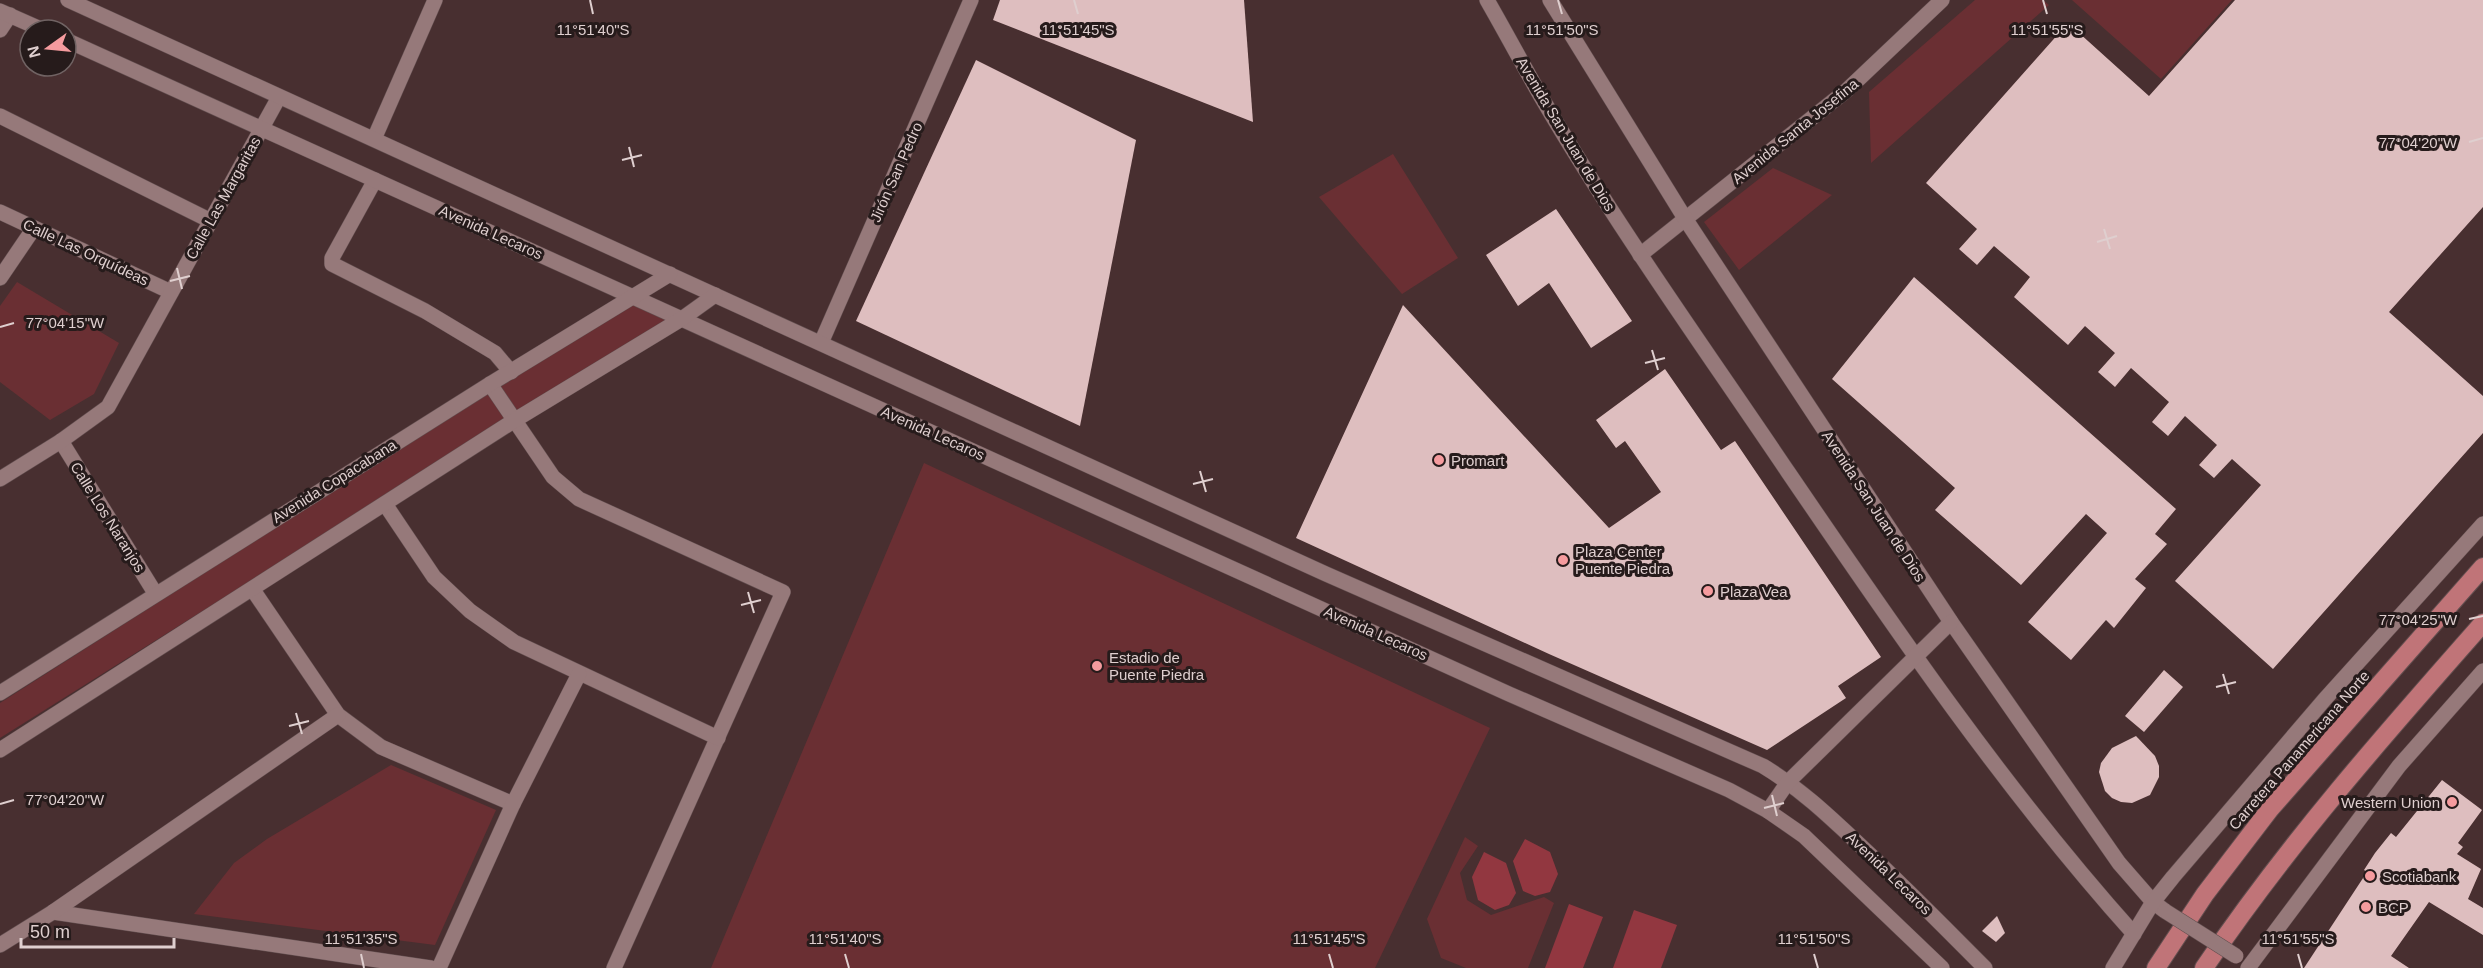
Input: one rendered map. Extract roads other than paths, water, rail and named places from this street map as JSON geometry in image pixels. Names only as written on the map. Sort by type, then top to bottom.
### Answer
[{"type":"highway","name":"Carretera Panamericana Norte","points":[[2156,968],[2205,894],[2270,809],[2483,567]]},
{"type":"highway","points":[[2204,968],[2238,917],[2316,816],[2483,623]]},
{"type":"main road","name":"Avenida Lecaros","points":[[68,0],[1326,574],[1763,766],[1816,803],[1985,968]]},
{"type":"main road","points":[[374,139],[435,0]]},
{"type":"main road","name":"Jirón San Pedro","points":[[821,344],[971,0]]},
{"type":"main road","name":"Avenida San Juan de Dios","points":[[1487,0],[1544,101],[1640,255],[1914,657],[1994,766],[2082,877],[2134,934]]},
{"type":"main road","name":"Avenida San Juan de Dios","points":[[1550,0],[1686,220],[1951,622],[2119,863],[2159,907],[2251,967]]},
{"type":"main road","name":"Avenida Santa Josefina","points":[[1640,255],[1847,90],[1942,0]]},
{"type":"main road","points":[[0,30],[5,13]]},
{"type":"main road","name":"Avenida Lecaros","points":[[78,45],[1509,694],[1729,790],[1768,811],[1804,836],[1942,968]]},
{"type":"main road","name":"Calle Las Margaritas","points":[[0,479],[61,441],[108,407],[279,97]]},
{"type":"main road","points":[[0,116],[211,221]]},
{"type":"main road","points":[[375,180],[332,258],[332,264],[425,311],[495,353],[511,372]]},
{"type":"main road","name":"Calle Las Orquídeas","points":[[0,212],[171,292]]},
{"type":"main road","points":[[0,278],[34,228]]},
{"type":"main road","name":"Avenida Copacabana","points":[[0,693],[155,593],[670,274]]},
{"type":"main road","points":[[0,750],[515,420],[683,318],[715,295]]},
{"type":"main road","points":[[490,384],[553,477],[579,499],[783,592],[614,968]]},
{"type":"main road","name":"Calle Los Naranjos","points":[[61,441],[155,593]]},
{"type":"main road","points":[[385,504],[434,577],[470,611],[514,642],[718,738]]},
{"type":"main road","points":[[2113,968],[2134,934],[2159,907],[2325,699],[2483,524]]},
{"type":"main road","points":[[253,590],[338,715],[381,747],[513,804]]},
{"type":"main road","points":[[1768,811],[1788,782],[1951,622]]},
{"type":"main road","points":[[2251,967],[2399,766],[2483,671]]},
{"type":"main road","points":[[439,968],[513,804],[579,674]]},
{"type":"main road","points":[[0,945],[53,912],[338,715]]},
{"type":"main road","points":[[53,912],[431,968]]},
{"type":"place","name":"Promart","points":[[1439,460]]},
{"type":"place","name":"Plaza Center Puente Piedra","points":[[1563,560]]},
{"type":"place","name":"Plaza Vea","points":[[1708,591]]},
{"type":"place","name":"Estadio de Puente Piedra","points":[[1097,666]]},
{"type":"place","name":"Western Union","points":[[2452,802]]},
{"type":"place","name":"Scotiabank","points":[[2370,876]]},
{"type":"place","name":"BCP","points":[[2366,907]]}]
